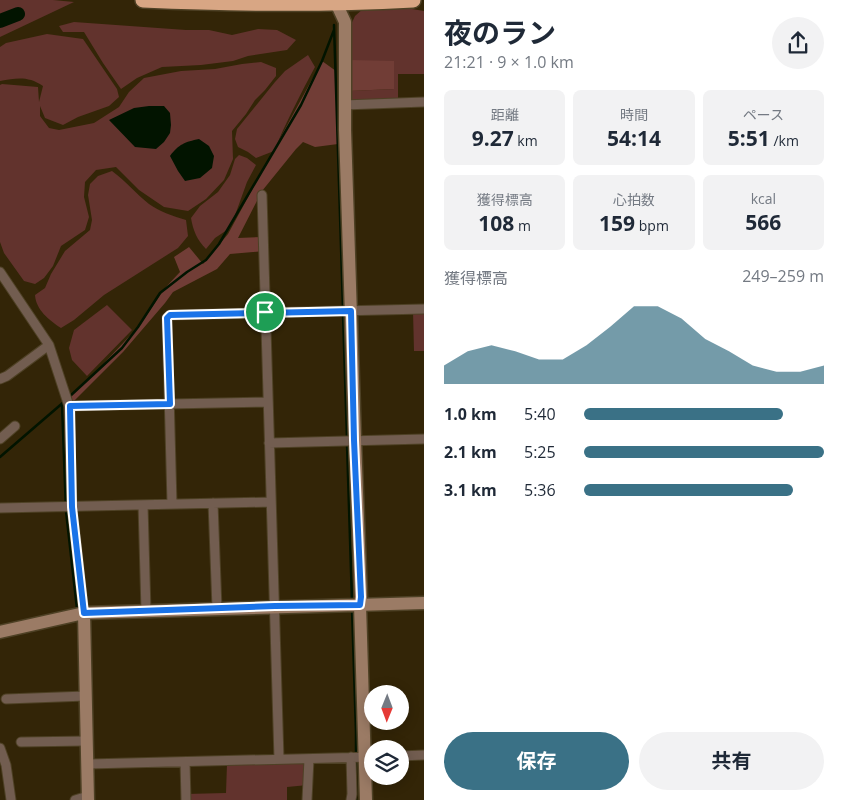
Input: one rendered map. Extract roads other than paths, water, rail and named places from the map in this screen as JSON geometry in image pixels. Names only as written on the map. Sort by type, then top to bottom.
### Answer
[{"type":"highway","points":[[143,0],[235,3],[412,0]]},
{"type":"street","points":[[340,2],[338,7],[345,22],[344,105],[354,440],[361,597],[363,757],[366,800]]},
{"type":"street","points":[[345,22],[355,9],[364,2]]},
{"type":"street","points":[[344,105],[424,102]]},
{"type":"street","points":[[262,195],[279,759]]},
{"type":"street","points":[[0,272],[49,345],[70,406],[72,507],[84,613],[88,764],[88,798],[75,800]]},
{"type":"street","points":[[172,504],[167,318],[170,315],[424,309]]},
{"type":"street","points":[[0,379],[7,376],[49,345]]},
{"type":"street","points":[[70,406],[268,402]]},
{"type":"street","points":[[0,440],[15,426]]},
{"type":"street","points":[[269,443],[424,439]]},
{"type":"street","points":[[0,508],[271,502]]},
{"type":"street","points":[[213,503],[217,608]]},
{"type":"street","points":[[143,505],[146,611]]},
{"type":"street","points":[[0,632],[84,613],[424,603]]},
{"type":"street","points":[[6,699],[86,696]]},
{"type":"street","points":[[21,742],[87,741]]},
{"type":"street","points":[[0,748],[11,800]]},
{"type":"street","points":[[409,756],[424,755]]},
{"type":"street","points":[[88,764],[363,757]]},
{"type":"street","points":[[351,800],[363,757]]},
{"type":"street","points":[[307,800],[309,759]]},
{"type":"street","points":[[185,762],[186,800]]},
{"type":"waterway","points":[[0,21],[18,14]]},
{"type":"waterway","points":[[334,25],[343,309]]},
{"type":"waterway","points":[[69,397],[122,348],[160,293],[206,260],[219,244],[301,105],[322,61],[334,30]]},
{"type":"waterway","points":[[343,314],[347,439]]},
{"type":"waterway","points":[[0,457],[65,401]]},
{"type":"waterway","points":[[62,404],[66,511],[77,609]]},
{"type":"waterway","points":[[347,444],[352,601]]},
{"type":"waterway","points":[[352,609],[356,800]]}]
